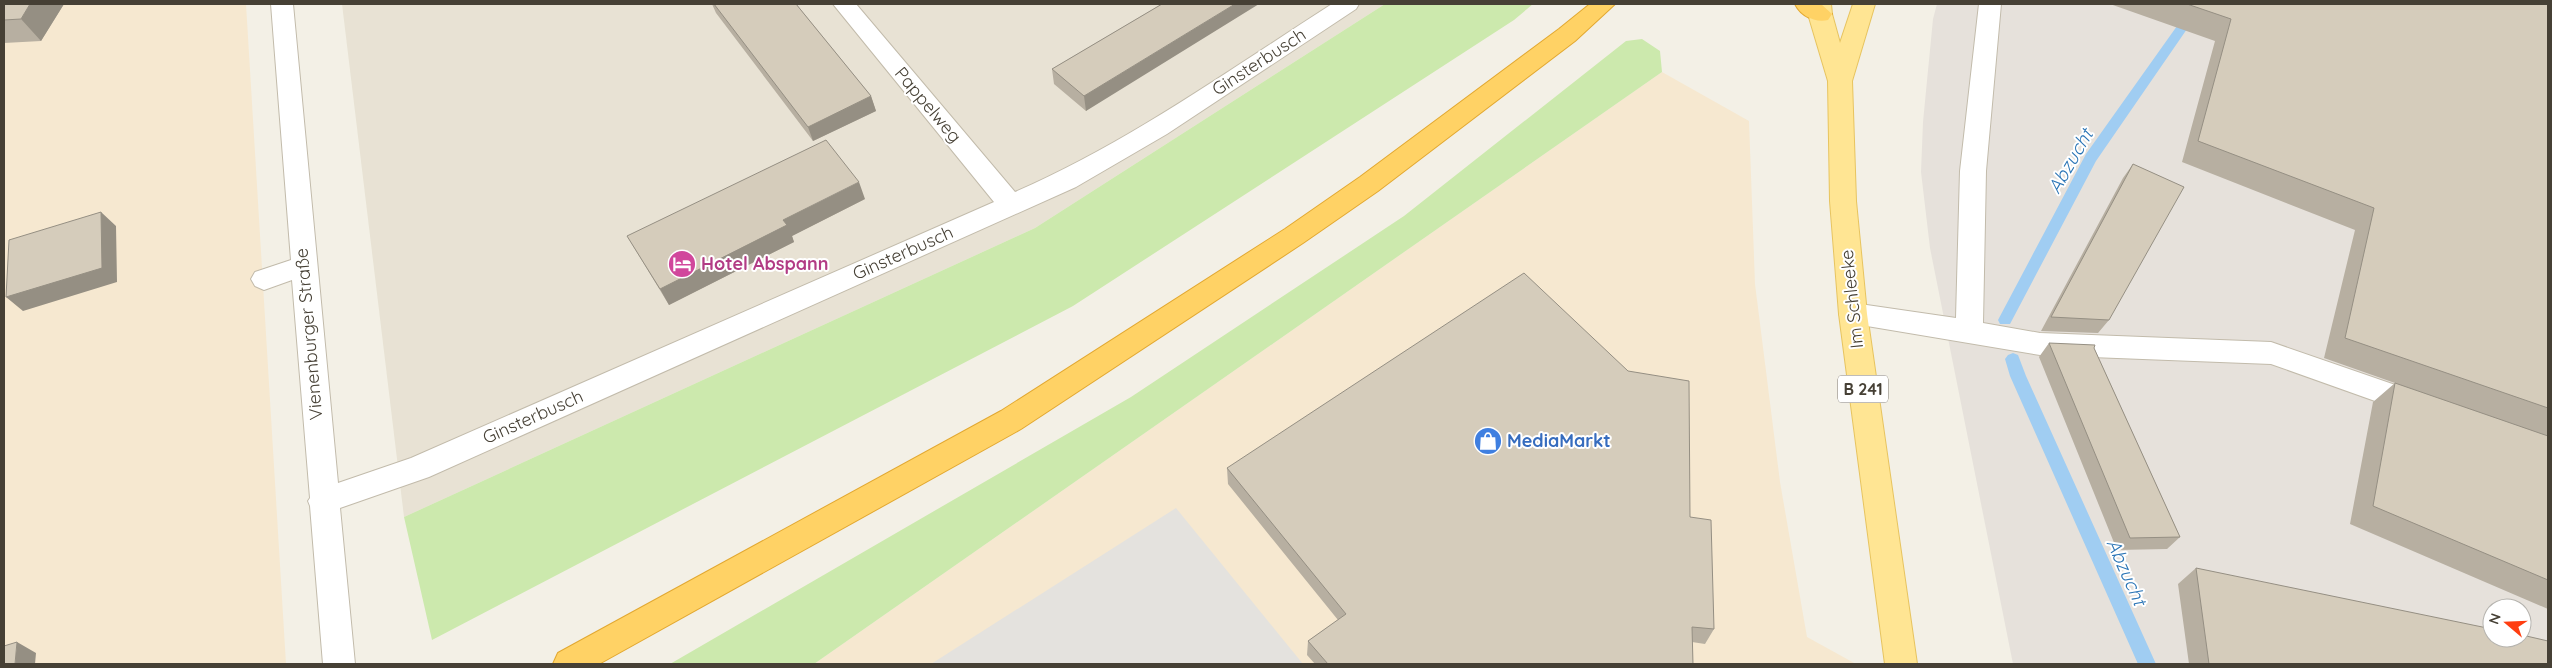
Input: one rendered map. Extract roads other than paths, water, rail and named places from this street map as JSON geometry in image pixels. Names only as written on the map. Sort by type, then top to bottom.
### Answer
[{"type":"highway","points":[[569,664],[1011,420],[1294,236],[1369,184],[1567,35],[1604,4]]},
{"type":"main road","name":"Im Schleeke","points":[[1840,82],[1864,4]]},
{"type":"main road","name":"Im Schleeke","points":[[1815,7],[1840,82],[1843,201],[1853,314],[1901,664]]},
{"type":"street","name":"Vienenburger Straße","points":[[282,4],[338,664]]},
{"type":"street","name":"Ginsterbusch","points":[[323,501],[419,468],[1067,180],[1158,128],[1348,4]]},
{"type":"street","points":[[1969,331],[1973,171],[1990,4]]},
{"type":"street","name":"Pappelweg","points":[[856,7],[1011,205]]},
{"type":"street","points":[[264,279],[303,266]]},
{"type":"street","points":[[1853,314],[1969,331],[2040,344],[2271,353],[2447,415]]},
{"type":"waterway","name":"Abzucht","points":[[2005,320],[2091,158],[2181,29]]},
{"type":"waterway","name":"Abzucht","points":[[2013,359],[2018,376],[2147,664]]},
{"type":"place","name":"Hotel Abspann","points":[[682,264]]},
{"type":"place","name":"MediaMarkt","points":[[1488,441]]}]
